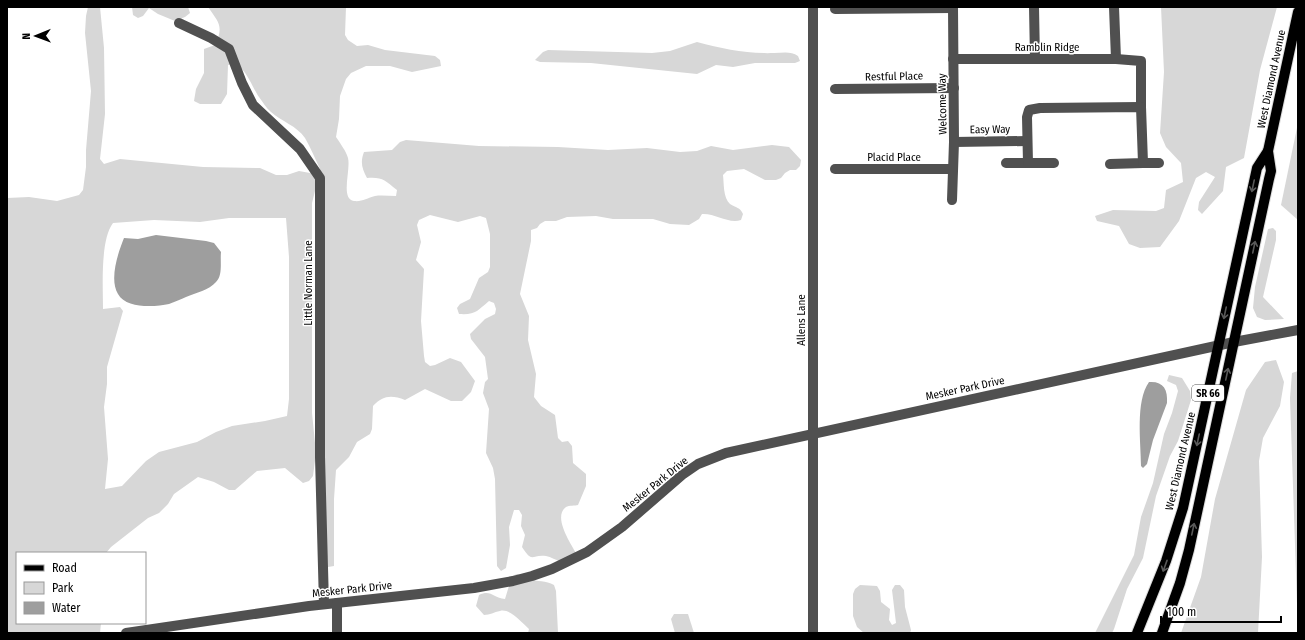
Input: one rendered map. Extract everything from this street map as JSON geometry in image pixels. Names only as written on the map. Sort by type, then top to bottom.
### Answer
[{"type":"main road","name":"West Diamond Avenue","points":[[1162,633],[1180,583],[1189,550],[1271,171],[1268,151],[1298,12]]},
{"type":"main road","name":"West Diamond Avenue","points":[[1137,633],[1150,604],[1166,561],[1183,508],[1257,168],[1268,151]]},
{"type":"street","name":"Allens Lane","points":[[813,7],[814,633]]},
{"type":"street","points":[[1034,7],[1035,59]]},
{"type":"street","points":[[1114,7],[1116,59]]},
{"type":"street","points":[[835,8],[953,8]]},
{"type":"street","name":"Welcome Way","points":[[952,200],[954,142],[953,8]]},
{"type":"street","name":"Little Norman Lane","points":[[179,23],[211,38],[229,49],[242,83],[253,105],[300,149],[320,178],[320,457],[324,604]]},
{"type":"street","name":"Ramblin Ridge","points":[[953,59],[1141,60],[1141,107]]},
{"type":"street","name":"Restful Place","points":[[835,89],[954,88]]},
{"type":"street","points":[[1028,163],[1027,116],[1029,110],[1040,108],[1141,107],[1143,164]]},
{"type":"street","name":"Easy Way","points":[[954,142],[1027,141]]},
{"type":"street","points":[[1006,163],[1054,163]]},
{"type":"street","points":[[1110,164],[1159,164]]},
{"type":"street","name":"Placid Place","points":[[835,169],[953,170]]},
{"type":"street","name":"Mesker Park Drive","points":[[126,633],[324,604],[474,588],[513,581],[532,576],[572,560],[608,538],[682,475],[698,464],[726,453],[1218,345],[1298,330]]},
{"type":"street","points":[[337,603],[337,633]]},
{"type":"green space","points":[[88,7],[100,7],[104,48],[105,114],[100,159],[104,164],[120,159],[203,167],[260,168],[276,175],[287,175],[299,171],[310,173],[320,169],[302,134],[268,109],[243,70],[238,66],[234,64],[228,65],[227,94],[221,104],[200,104],[194,101],[196,89],[204,73],[204,49],[215,45],[220,29],[208,7],[346,7],[345,35],[348,40],[357,46],[368,45],[385,50],[435,56],[440,60],[441,66],[412,72],[390,66],[366,66],[351,73],[346,79],[340,96],[339,119],[336,137],[348,158],[347,190],[350,199],[354,201],[377,196],[396,196],[397,190],[386,182],[377,178],[367,178],[363,168],[362,159],[364,152],[392,150],[400,142],[406,140],[479,146],[558,147],[608,150],[647,148],[680,152],[697,151],[711,146],[733,150],[772,145],[789,147],[801,160],[800,166],[796,170],[790,170],[781,178],[776,180],[765,180],[744,169],[727,171],[723,175],[726,198],[730,204],[742,212],[743,214],[741,220],[731,221],[712,215],[702,214],[699,219],[689,225],[670,224],[653,219],[613,219],[596,216],[567,217],[556,221],[545,221],[537,228],[531,230],[531,241],[520,294],[529,316],[528,340],[536,374],[534,397],[541,406],[555,415],[558,438],[562,442],[568,441],[572,446],[573,463],[586,474],[586,486],[578,505],[566,507],[562,512],[561,517],[564,531],[577,555],[561,562],[546,556],[530,557],[522,547],[525,535],[521,526],[522,515],[519,510],[514,510],[509,527],[510,545],[506,568],[501,571],[497,566],[495,479],[493,468],[486,453],[489,409],[483,393],[485,382],[488,379],[485,357],[471,339],[470,334],[485,319],[495,314],[496,309],[494,303],[489,301],[476,312],[469,314],[459,314],[457,308],[460,304],[470,299],[479,278],[488,272],[490,267],[490,234],[486,218],[480,216],[458,222],[430,215],[419,220],[417,225],[421,242],[416,260],[424,269],[421,321],[425,362],[430,366],[450,358],[461,362],[475,381],[471,392],[462,401],[451,401],[425,389],[405,400],[396,397],[388,397],[380,400],[373,406],[372,429],[370,434],[357,442],[349,457],[336,470],[334,499],[334,566],[328,567],[324,529],[325,416],[315,191],[312,203],[312,413],[316,453],[313,476],[309,481],[303,483],[285,468],[257,471],[235,490],[229,490],[214,482],[198,477],[174,494],[168,504],[159,513],[148,518],[111,547],[107,552],[16,552],[16,624],[101,624],[100,633],[7,633],[7,198],[29,197],[57,201],[79,195],[83,190],[91,91],[85,33]],"holes":[[[229,218],[286,218],[289,257],[289,399],[287,416],[232,426],[197,442],[159,452],[146,461],[122,486],[105,489],[108,459],[104,407],[107,384],[107,367],[123,311],[120,307],[103,309],[104,252],[109,231],[113,223],[154,220],[200,222]]]},
{"type":"green space","points":[[132,7],[188,7],[190,13],[175,21],[158,14],[149,8],[143,16],[138,18],[133,15]]},
{"type":"green space","points":[[1161,7],[1277,7],[1260,70],[1244,158],[1226,167],[1223,191],[1202,214],[1198,210],[1199,202],[1215,177],[1206,172],[1196,178],[1179,221],[1160,247],[1140,248],[1129,244],[1119,226],[1097,221],[1095,216],[1113,210],[1156,211],[1164,208],[1166,190],[1183,182],[1181,163],[1166,147],[1160,133],[1164,72]]},
{"type":"green space","points":[[697,42],[745,52],[790,53],[798,56],[800,61],[795,63],[755,63],[733,67],[716,65],[697,74],[591,63],[540,62],[535,60],[543,52],[548,50],[652,53],[670,51]]},
{"type":"green space","points":[[1298,123],[1298,220],[1281,205]]},
{"type":"green space","points":[[1273,228],[1276,231],[1276,240],[1263,297],[1284,319],[1265,320],[1257,317],[1253,308],[1255,287],[1268,229]]},
{"type":"green space","points":[[1276,360],[1284,382],[1280,406],[1263,438],[1259,461],[1262,557],[1258,633],[1181,633],[1201,577],[1215,499],[1246,390],[1265,362]]},
{"type":"green space","points":[[1298,371],[1298,633],[1290,398],[1292,373]]},
{"type":"green space","points":[[1169,375],[1182,378],[1190,391],[1191,400],[1178,441],[1170,456],[1156,496],[1143,558],[1127,589],[1114,629],[1112,633],[1095,633],[1134,555],[1141,517],[1153,483],[1164,434],[1178,391],[1176,385],[1167,381]]},
{"type":"green space","points":[[517,574],[532,580],[548,582],[554,585],[556,591],[558,633],[528,633],[529,629],[512,614],[500,611],[484,615],[476,606],[479,595],[483,593],[489,593],[505,599],[512,576]]},
{"type":"green space","points":[[860,585],[877,586],[880,591],[881,602],[890,609],[889,620],[892,625],[896,623],[892,590],[895,585],[900,585],[904,590],[905,607],[911,630],[910,633],[864,633],[857,627],[853,616],[853,594],[855,589]]},
{"type":"green space","points":[[674,614],[688,614],[694,633],[675,633],[671,619]]},
{"type":"water","points":[[156,235],[214,243],[221,252],[220,276],[218,279],[213,285],[206,289],[169,304],[141,306],[134,305],[122,299],[115,288],[114,274],[117,258],[124,238],[138,239]]},
{"type":"water","points":[[1149,382],[1158,383],[1164,387],[1167,394],[1167,403],[1153,440],[1147,464],[1143,468],[1141,466],[1140,411],[1145,390]]}]
